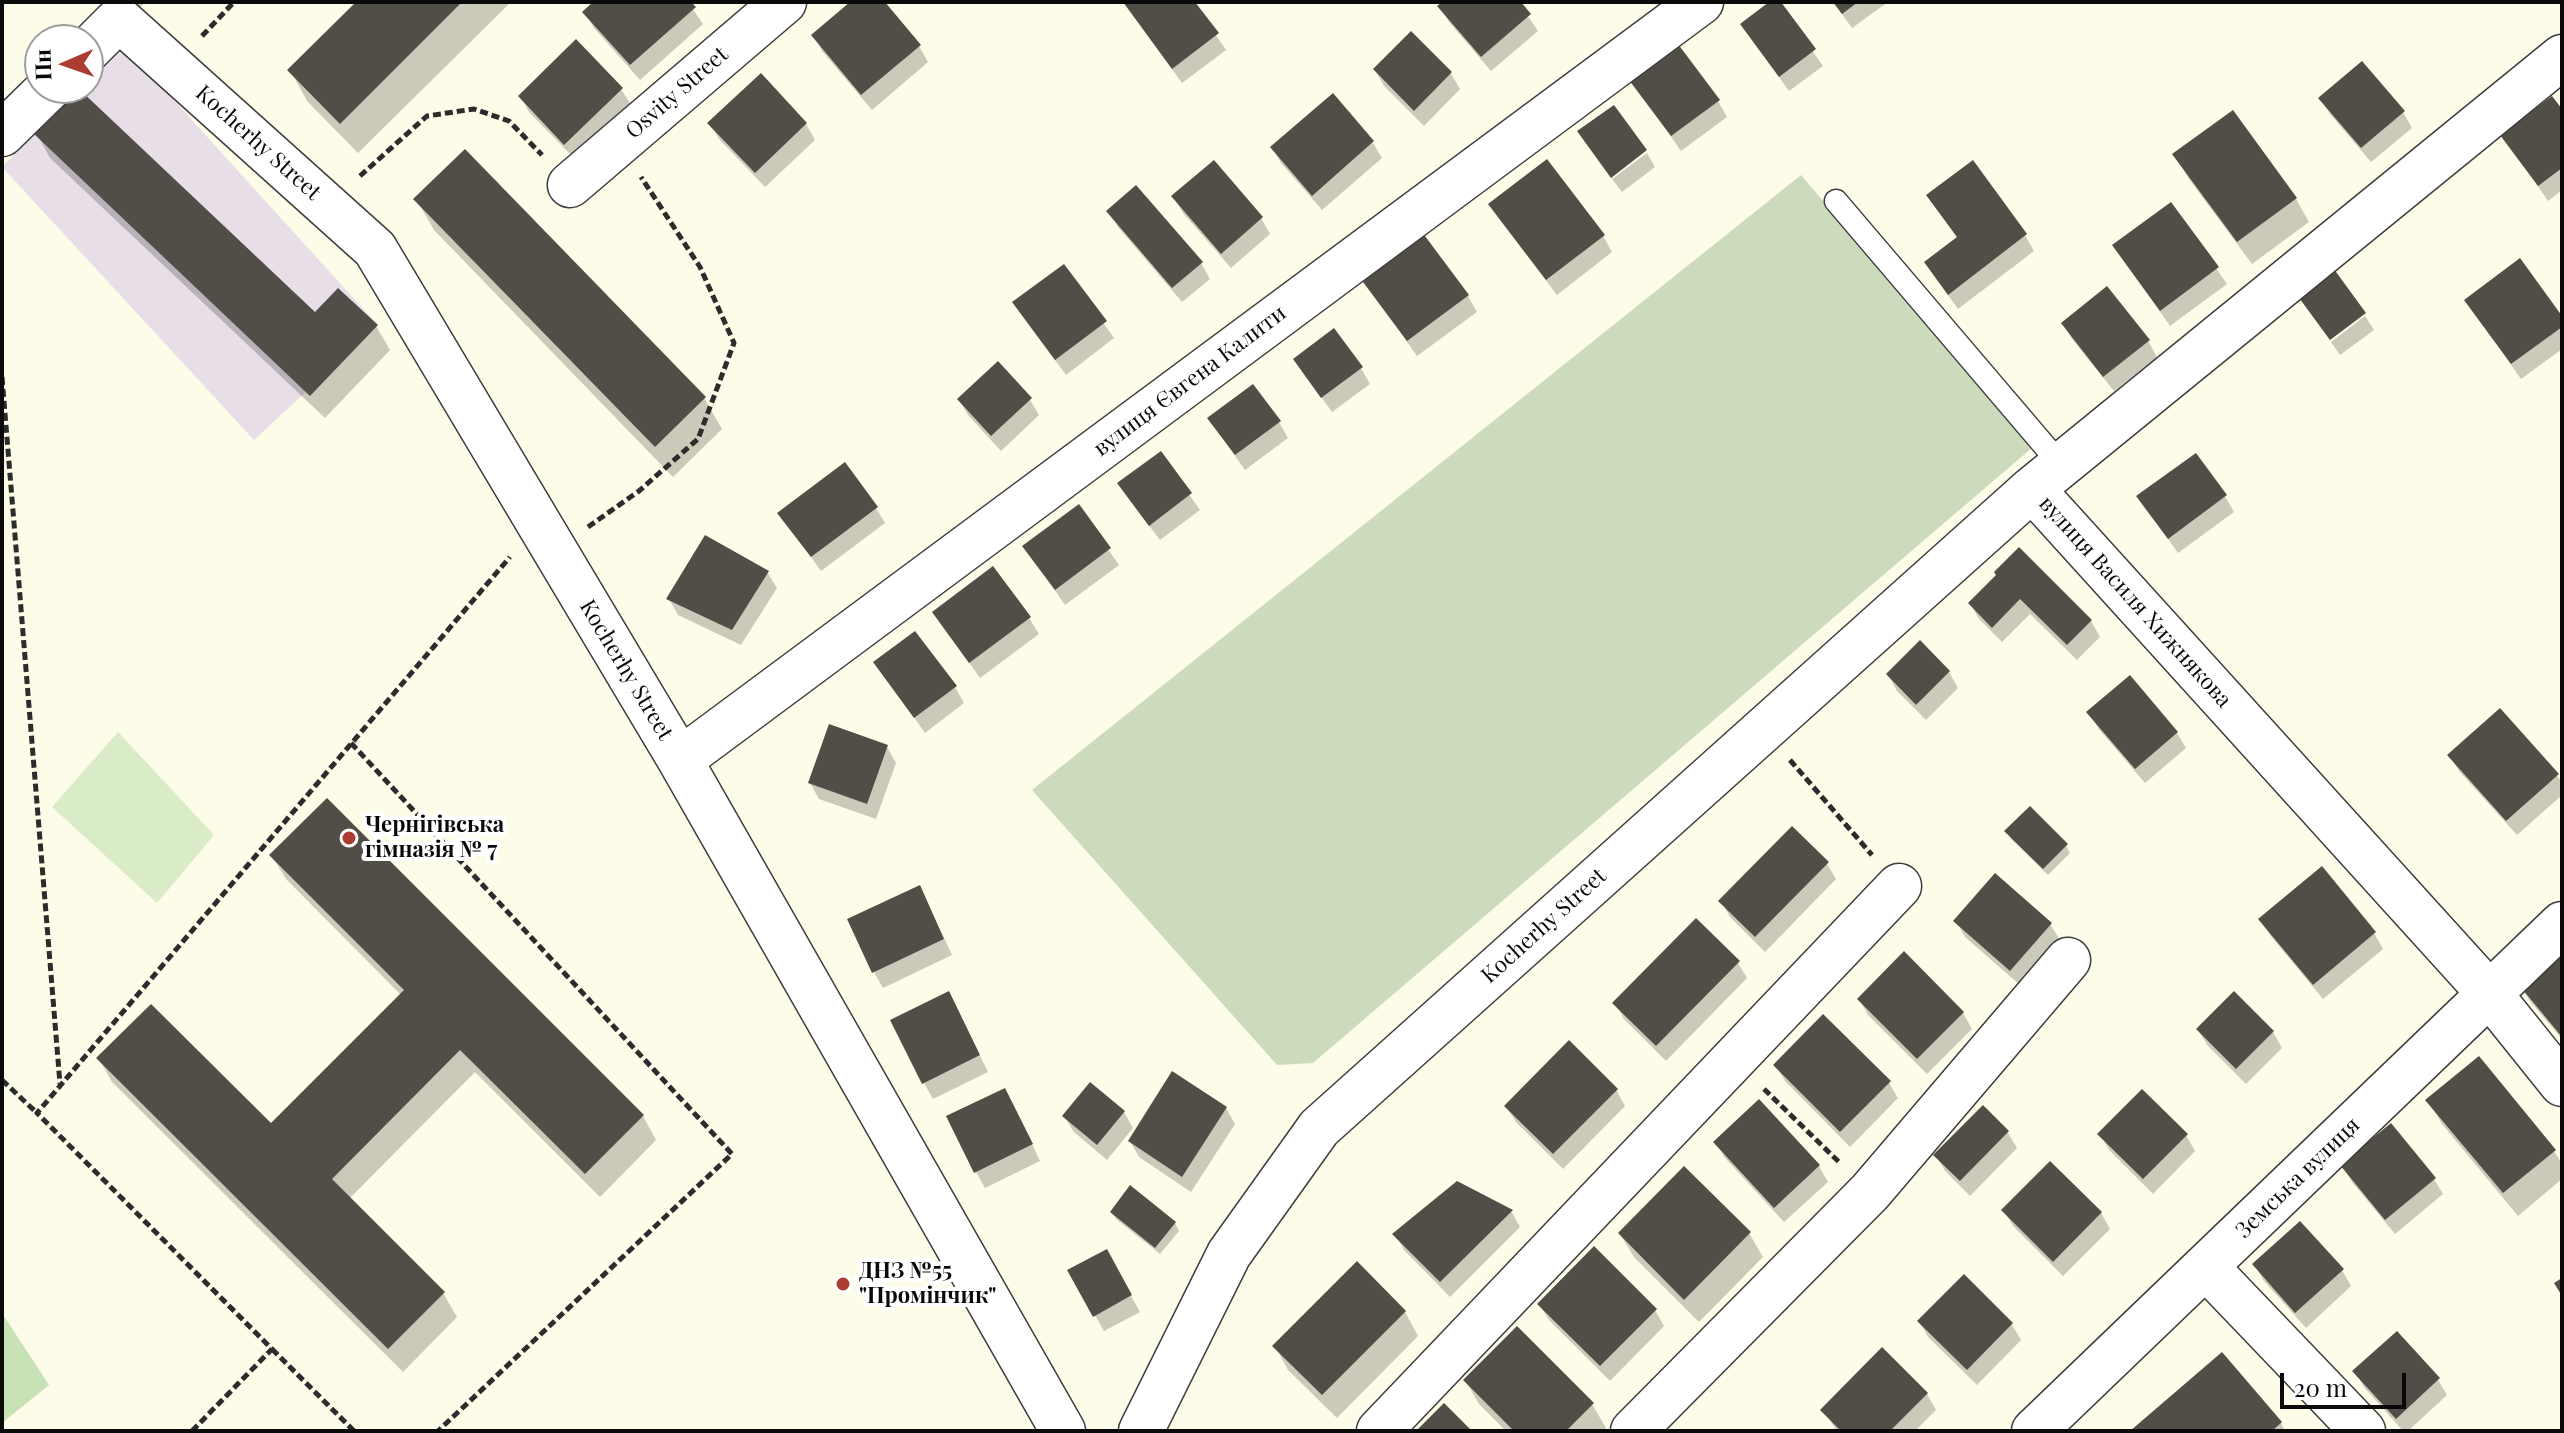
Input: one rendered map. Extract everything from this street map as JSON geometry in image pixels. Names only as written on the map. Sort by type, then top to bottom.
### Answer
[{"type":"street","name":"Osvity Street","points":[[570,185],[784,2]]},
{"type":"street","name":"вулиця Євгена Калити","points":[[680,760],[1701,2]]},
{"type":"street","name":"Kocherhy Street","points":[[111,11],[375,249],[680,760],[1063,1431]]},
{"type":"street","name":"вулиця Василя Хижнякова","points":[[2562,57],[2046,477],[2489,993],[2562,1084]]},
{"type":"street","points":[[2,134],[33,104]]},
{"type":"street","name":"Kocherhy Street","points":[[1141,1431],[1229,1254],[1319,1128],[2046,477]]},
{"type":"street","points":[[1379,1431],[1899,886]]},
{"type":"street","name":"Земська вулиця","points":[[2034,1431],[2562,924]]},
{"type":"street","points":[[1633,1431],[1870,1192],[2068,960]]},
{"type":"street","points":[[2206,1267],[2363,1431]]},
{"type":"lane","points":[[1836,201],[2046,477]]},
{"type":"path","points":[[327,205],[427,116],[474,109],[509,121],[570,185]]},
{"type":"path","points":[[37,1113],[351,743],[547,537],[639,491],[698,439],[734,343],[700,267],[619,143]]},
{"type":"path","points":[[2,377],[60,1085]]},
{"type":"path","points":[[1763,729],[1899,886]]},
{"type":"path","points":[[351,743],[732,1154],[438,1431]]},
{"type":"path","points":[[1733,1060],[1870,1192]]},
{"type":"path","points":[[2,1080],[354,1431]]},
{"type":"path","points":[[192,1431],[272,1349]]},
{"type":"shaded area","points":[[122,43],[378,325],[254,440],[2,167],[63,104],[104,104],[104,62]]},
{"type":"green space","points":[[1801,175],[2033,447],[1313,1063],[1277,1065],[1032,790]]},
{"type":"green space","points":[[118,732],[214,835],[157,903],[52,807]]},
{"type":"green space","points":[[2,1313],[49,1385],[2,1423]]},
{"type":"building","points":[[356,2],[462,2],[340,124],[287,70]]},
{"type":"building","points":[[593,2],[691,2],[696,7],[630,65],[582,12]]},
{"type":"building","points":[[850,2],[885,2],[921,45],[861,95],[811,35]]},
{"type":"building","points":[[1123,2],[1195,2],[1219,33],[1172,69]]},
{"type":"building","points":[[1442,2],[1521,2],[1531,14],[1481,57],[1437,6]]},
{"type":"building","points":[[1769,2],[1781,2],[1816,49],[1779,77],[1740,24]]},
{"type":"building","points":[[1833,2],[1858,2],[1842,14]]},
{"type":"building","points":[[1411,31],[1452,72],[1414,111],[1373,69]]},
{"type":"building","points":[[576,39],[623,88],[564,145],[518,96]]},
{"type":"building","points":[[1678,44],[1720,100],[1671,136],[1629,80]]},
{"type":"building","points":[[2362,61],[2405,111],[2361,148],[2318,98]]},
{"type":"building","points":[[761,73],[807,123],[755,173],[707,123]]},
{"type":"building","points":[[1333,93],[1374,141],[1312,196],[1270,147]]},
{"type":"building","points":[[2552,96],[2562,109],[2562,168],[2538,186],[2500,135]]},
{"type":"building","points":[[63,104],[95,104],[315,312],[338,288],[378,325],[310,396],[34,134]]},
{"type":"building","points":[[1614,105],[1647,150],[1611,178],[1577,131]]},
{"type":"building","points":[[2233,110],[2297,198],[2237,242],[2172,154]]},
{"type":"building","points":[[465,149],[706,397],[655,447],[413,199]]},
{"type":"building","points":[[1547,159],[1605,235],[1546,280],[1488,204]]},
{"type":"building","points":[[1214,160],[1263,217],[1221,254],[1171,196]]},
{"type":"building","points":[[1973,160],[2027,234],[1948,295],[1924,262],[1957,237],[1926,195]]},
{"type":"building","points":[[1136,185],[1203,262],[1172,288],[1106,211]]},
{"type":"building","points":[[2171,202],[2219,267],[2160,311],[2112,245]]},
{"type":"building","points":[[1422,232],[1469,295],[1407,341],[1360,278]]},
{"type":"building","points":[[2520,258],[2562,316],[2562,327],[2511,364],[2464,300]]},
{"type":"building","points":[[1064,264],[1107,321],[1055,360],[1012,302]]},
{"type":"building","points":[[2331,265],[2366,313],[2330,340],[2294,291]]},
{"type":"building","points":[[2107,286],[2150,340],[2103,377],[2061,323]]},
{"type":"building","points":[[1334,328],[1363,367],[1321,398],[1293,359]]},
{"type":"building","points":[[998,361],[1032,398],[991,436],[957,399]]},
{"type":"building","points":[[1253,384],[1281,421],[1235,455],[1207,418]]},
{"type":"building","points":[[1161,451],[1192,493],[1149,526],[1117,483]]},
{"type":"building","points":[[2196,453],[2227,495],[2168,539],[2136,496]]},
{"type":"building","points":[[845,462],[878,507],[811,557],[777,513]]},
{"type":"building","points":[[1079,504],[1111,548],[1055,590],[1022,546]]},
{"type":"building","points":[[705,535],[769,571],[732,630],[666,599]]},
{"type":"building","points":[[2019,547],[2092,620],[2067,645],[2020,599],[1992,628],[1968,603]]},
{"type":"building","points":[[993,566],[1031,617],[969,663],[932,612]]},
{"type":"building","points":[[915,631],[957,686],[914,718],[873,662]]},
{"type":"building","points":[[1920,640],[1950,671],[1916,705],[1886,674]]},
{"type":"building","points":[[2130,675],[2178,732],[2135,769],[2086,712]]},
{"type":"building","points":[[2500,708],[2559,774],[2506,821],[2447,755]]},
{"type":"building","points":[[829,724],[888,745],[867,804],[808,783]]},
{"type":"building","points":[[327,798],[644,1115],[585,1174],[460,1050],[332,1179],[445,1292],[388,1349],[96,1058],[151,1004],[271,1123],[404,990],[269,855]]},
{"type":"building","points":[[2030,806],[2068,844],[2043,869],[2004,831]]},
{"type":"building","points":[[1792,826],[1829,862],[1755,937],[1718,901]]},
{"type":"building","points":[[2322,866],[2376,932],[2313,985],[2258,919]]},
{"type":"building","points":[[1995,873],[2052,923],[2010,971],[1953,921]]},
{"type":"building","points":[[920,885],[944,939],[872,973],[847,919]]},
{"type":"building","points":[[1696,918],[1740,961],[1656,1046],[1612,1003]]},
{"type":"building","points":[[2562,947],[2562,1037],[2518,984]]},
{"type":"building","points":[[1904,951],[1964,1012],[1917,1059],[1857,999]]},
{"type":"building","points":[[949,991],[980,1055],[922,1084],[890,1020]]},
{"type":"building","points":[[2234,991],[2274,1031],[2236,1069],[2196,1029]]},
{"type":"building","points":[[1823,1014],[1891,1081],[1840,1132],[1773,1065]]},
{"type":"building","points":[[1569,1040],[1618,1089],[1553,1154],[1504,1106]]},
{"type":"building","points":[[2479,1056],[2556,1150],[2503,1193],[2425,1100]]},
{"type":"building","points":[[1172,1071],[1227,1107],[1182,1177],[1128,1141]]},
{"type":"building","points":[[1090,1082],[1125,1111],[1097,1145],[1062,1116]]},
{"type":"building","points":[[1005,1088],[1033,1144],[974,1173],[946,1116]]},
{"type":"building","points":[[2142,1089],[2188,1134],[2143,1179],[2097,1134]]},
{"type":"building","points":[[1759,1099],[1820,1165],[1774,1208],[1713,1142]]},
{"type":"building","points":[[1983,1105],[2009,1131],[1960,1181],[1933,1155]]},
{"type":"building","points":[[2391,1123],[2436,1178],[2385,1220],[2340,1165]]},
{"type":"building","points":[[2050,1161],[2102,1212],[2053,1262],[2001,1210]]},
{"type":"building","points":[[1684,1166],[1751,1232],[1684,1300],[1618,1233]]},
{"type":"building","points":[[1457,1181],[1513,1210],[1440,1282],[1392,1234]]},
{"type":"building","points":[[1130,1185],[1176,1222],[1155,1248],[1110,1212]]},
{"type":"building","points":[[2300,1221],[2344,1269],[2295,1313],[2252,1264]]},
{"type":"building","points":[[1594,1246],[1657,1309],[1600,1366],[1537,1304]]},
{"type":"building","points":[[1107,1249],[1132,1295],[1093,1317],[1067,1270]]},
{"type":"building","points":[[1357,1261],[1406,1311],[1322,1395],[1272,1346]]},
{"type":"building","points":[[1964,1274],[2013,1323],[1967,1370],[1917,1321]]},
{"type":"building","points":[[2562,1278],[2562,1296],[2554,1283]]},
{"type":"building","points":[[1517,1326],[1594,1403],[1566,1431],[1514,1431],[1463,1380]]},
{"type":"building","points":[[2397,1331],[2440,1378],[2396,1419],[2352,1371]]},
{"type":"building","points":[[1882,1347],[1928,1393],[1890,1431],[1841,1431],[1820,1410]]},
{"type":"building","points":[[2222,1352],[2282,1422],[2272,1431],[2130,1431]]},
{"type":"building","points":[[1444,1403],[1472,1431],[1416,1431]]},
{"type":"place","name":"Чернігівська гімназія № 7","points":[[349,838]]},
{"type":"place","name":"ДНЗ №55 \"Промінчик\"","points":[[843,1284]]}]
